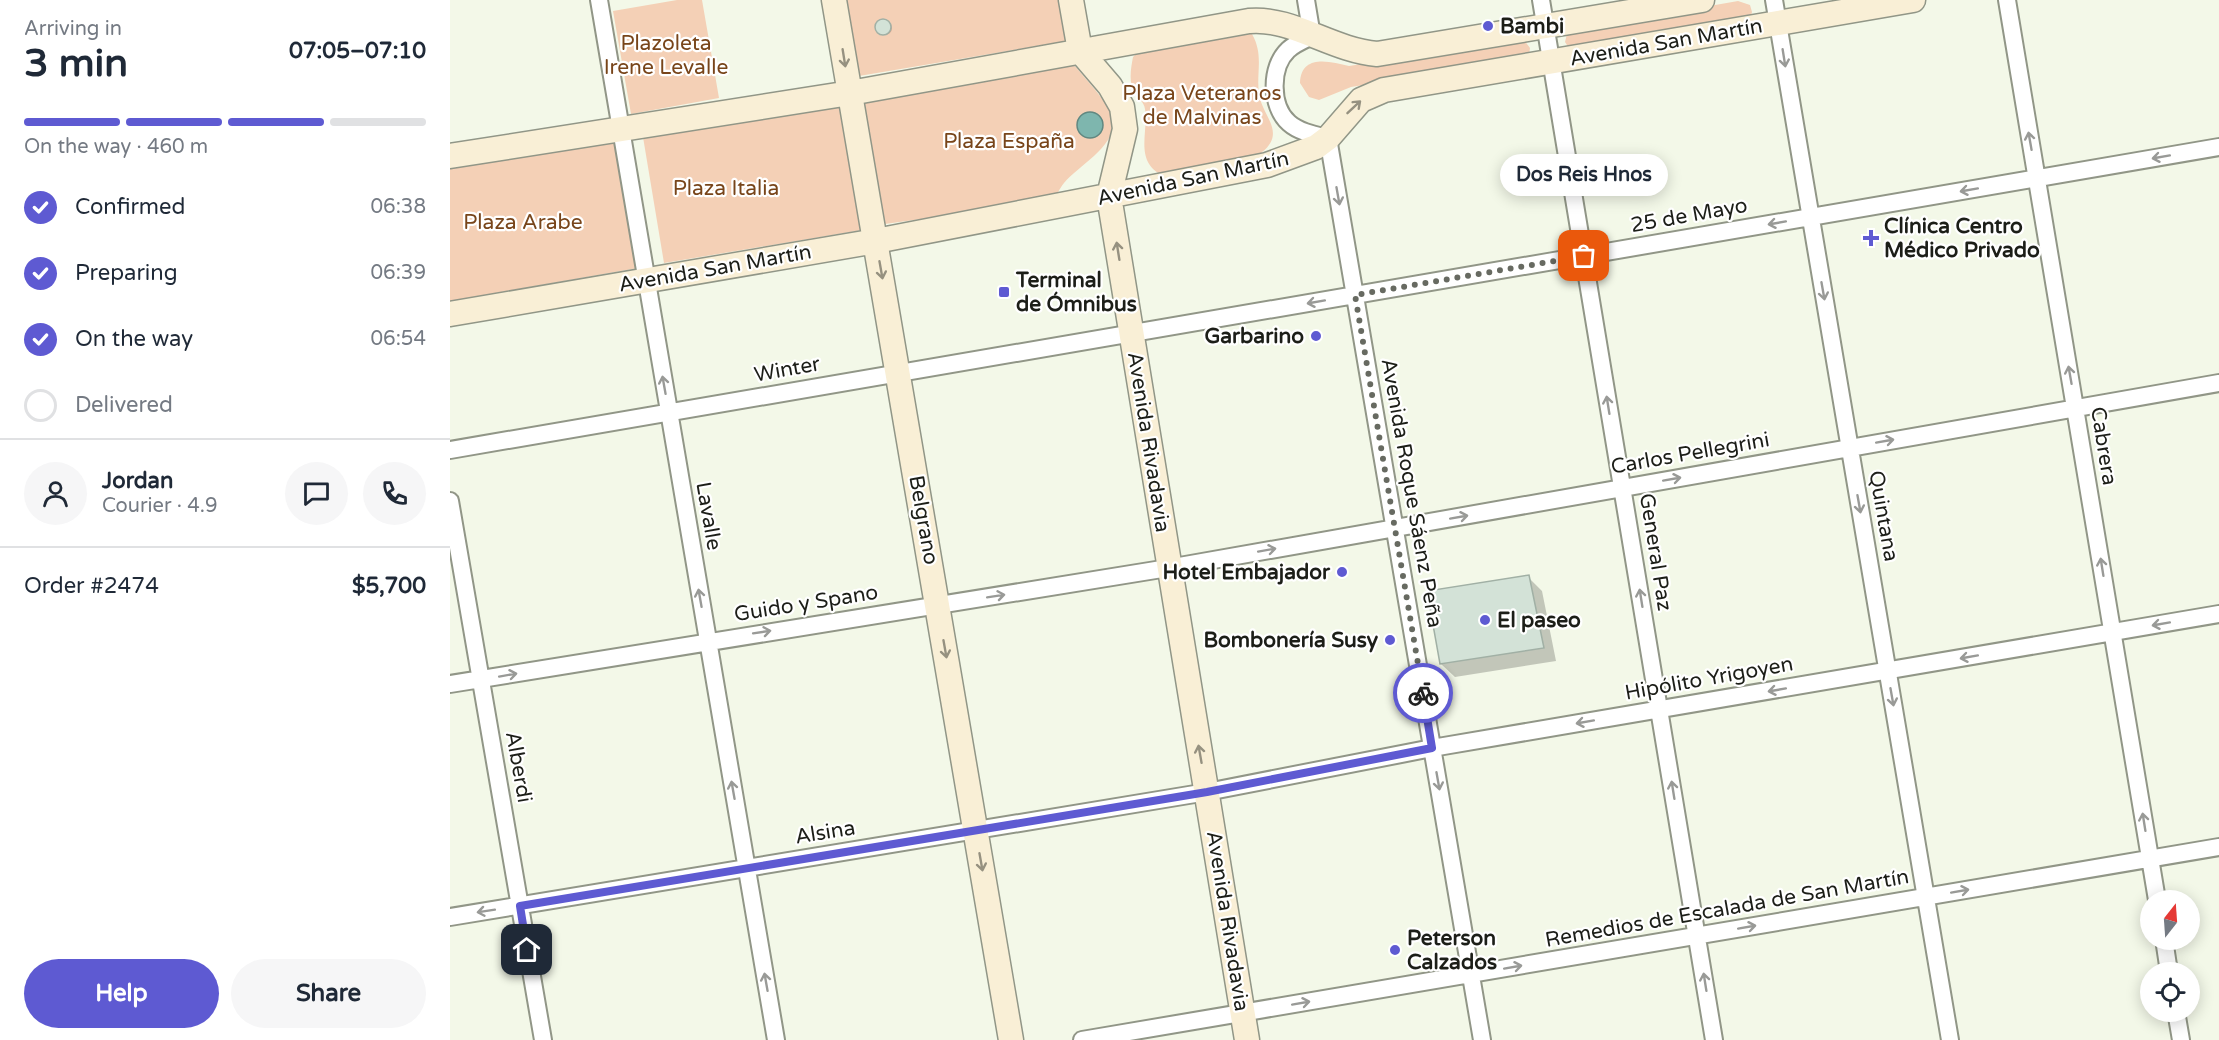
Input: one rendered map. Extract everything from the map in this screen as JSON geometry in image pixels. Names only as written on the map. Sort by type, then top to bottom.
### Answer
[{"type":"main road","name":"Belgrano","points":[[834,0],[1011,1040]]},
{"type":"main road","points":[[1071,0],[1080,51]]},
{"type":"main road","name":"Avenida San Martín","points":[[450,156],[850,93],[1264,20],[1281,23],[1354,52],[1377,54],[1702,0]]},
{"type":"main road","name":"Avenida San Martín","points":[[450,314],[876,241],[1267,165],[1300,155],[1328,138],[1361,100],[1384,90],[1551,62],[1776,12],[1913,0]]},
{"type":"main road","name":"Avenida Rivadavia","points":[[1080,51],[1110,86],[1122,107],[1125,129],[1109,196],[1168,568],[1247,1040]]},
{"type":"street","name":"Lavalle","points":[[599,0],[619,130],[776,1040]]},
{"type":"street","points":[[1306,0],[1312,36],[1287,51],[1276,67],[1274,86],[1280,111],[1289,123],[1304,132],[1328,138]]},
{"type":"street","name":"General Paz","points":[[1541,0],[1714,1040]]},
{"type":"street","name":"Cabrera","points":[[2007,0],[2156,890]]},
{"type":"street","name":"Quintana","points":[[1776,12],[1950,1040]]},
{"type":"street","name":"Avenida Roque Sáenz Peña","points":[[1328,138],[1482,1040]]},
{"type":"street","name":"25 de Mayo","points":[[1131,333],[2219,147]]},
{"type":"street","name":"Winter","points":[[450,450],[1131,333]]},
{"type":"street","name":"Carlos Pellegrini","points":[[1168,568],[2219,383]]},
{"type":"street","name":"Alberdi","points":[[450,501],[543,1040]]},
{"type":"street","name":"Guido y Spano","points":[[450,684],[1168,568]]},
{"type":"street","name":"Hipólito Yrigoyen","points":[[1207,792],[1432,748],[2219,614]]},
{"type":"street","name":"Alsina","points":[[450,917],[1207,792]]},
{"type":"street","name":"Remedios de Escalada de San Martín","points":[[1082,1040],[2219,847]]},
{"type":"street","points":[[2178,1022],[2181,1040]]},
{"type":"green space","name":"Plazoleta Irene Levalle","points":[[677,0],[702,0],[719,98],[631,114],[613,11]]},
{"type":"green space","points":[[846,0],[1060,0],[1067,41],[859,76]]},
{"type":"green space","points":[[1738,1],[1750,5],[1752,12],[1750,18],[1569,48],[1565,42],[1567,34],[1573,30]]},
{"type":"green space","name":"Plaza Veteranos de Malvinas","points":[[1239,31],[1252,34],[1256,42],[1259,56],[1259,94],[1272,125],[1272,140],[1267,148],[1257,156],[1164,176],[1154,170],[1145,155],[1145,109],[1131,85],[1133,57],[1139,51]]},
{"type":"green space","points":[[1517,39],[1524,40],[1530,48],[1529,55],[1519,60],[1351,87],[1319,100],[1309,97],[1300,83],[1305,67],[1317,62],[1333,62],[1349,66]]},
{"type":"green space","name":"Plaza España","points":[[1068,63],[1076,67],[1108,107],[1113,119],[1113,129],[1103,146],[1064,183],[1051,201],[885,224],[863,100]]},
{"type":"green space","name":"Plaza Italia","points":[[840,105],[862,230],[664,263],[643,137]]},
{"type":"green space","name":"Plaza Arabe","points":[[618,141],[638,268],[450,301],[450,167]]},
{"type":"water","points":[[1090,112],[1099,116],[1103,125],[1099,134],[1090,138],[1081,134],[1077,125],[1081,116]]},
{"type":"building","points":[[880,19],[886,19],[891,27],[889,33],[880,35],[875,30],[875,24]]},
{"type":"building","name":"El paseo","points":[[1529,575],[1544,648],[1440,664],[1427,591]]},
{"type":"way so far","points":[[1423,693],[1355,295],[1584,256]]},
{"type":"place","name":"Bambi","points":[[1488,26]]},
{"type":"place","name":"Clínica Centro Médico Privado","points":[[1871,238]]},
{"type":"place","name":"Dos Reis Hnos","points":[[1584,256]]},
{"type":"place","name":"Terminal de Ómnibus","points":[[1004,292]]},
{"type":"place","name":"Garbarino","points":[[1316,336]]},
{"type":"place","name":"Hotel Embajador","points":[[1342,572]]},
{"type":"place","name":"El paseo","points":[[1485,620]]},
{"type":"place","name":"Bombonería Susy","points":[[1390,640]]},
{"type":"place","name":"Peterson Calzados","points":[[1395,950]]},
{"type":"route","points":[[527,950],[520,906],[1207,792],[1432,748],[1423,693]]}]
